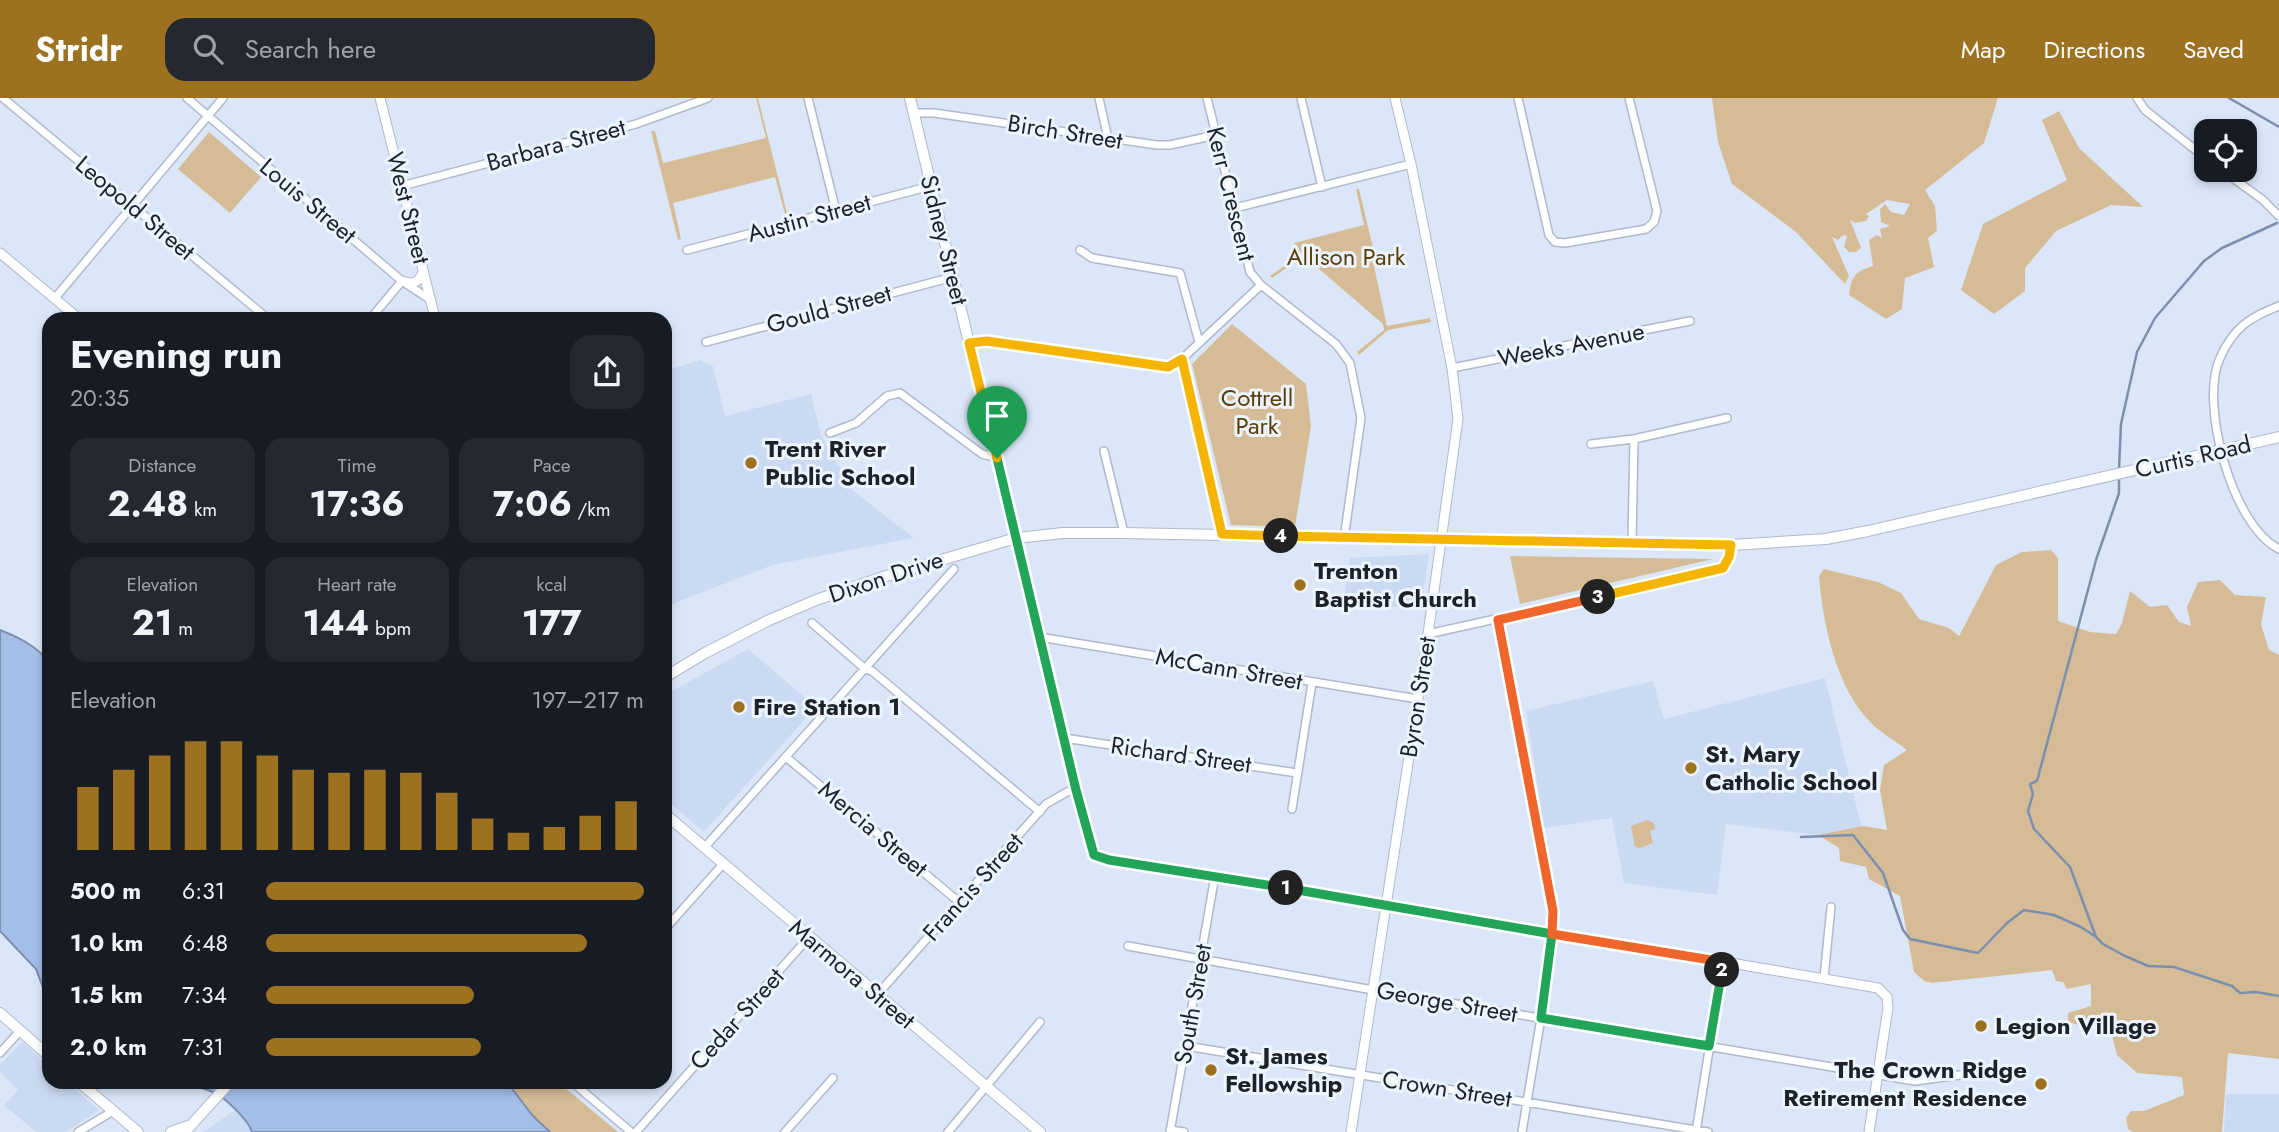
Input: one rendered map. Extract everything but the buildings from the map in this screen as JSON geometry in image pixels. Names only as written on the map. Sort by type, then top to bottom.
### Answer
[{"type":"main road","name":"Sidney Street","points":[[910,98],[1016,538]]},
{"type":"main road","name":"Curtis Road","points":[[1632,542],[1731,545],[1826,539],[2279,437]]},
{"type":"main road","name":"Dixon Drive","points":[[672,673],[734,637],[816,600],[944,558],[1034,534],[1222,534],[1344,539],[1632,542]]},
{"type":"main road","name":"Marmora Street","points":[[672,820],[1040,1132]]},
{"type":"main road","points":[[0,1013],[42,1050]]},
{"type":"main road","points":[[87,1089],[138,1132]]},
{"type":"main road","points":[[171,1132],[188,1129],[223,1089]]},
{"type":"main road","points":[[124,1121],[131,1132]]},
{"type":"street","name":"Leopold Street","points":[[3,98],[261,312]]},
{"type":"street","name":"Louis Street","points":[[187,98],[402,281],[431,300]]},
{"type":"street","points":[[55,298],[223,98]]},
{"type":"street","name":"Barbara Street","points":[[402,186],[636,124],[708,98]]},
{"type":"street","points":[[808,98],[836,211]]},
{"type":"street","points":[[1099,98],[1108,139]]},
{"type":"street","name":"Kerr Crescent","points":[[1207,98],[1250,272],[1261,285],[1336,344],[1350,363],[1361,418],[1344,539]]},
{"type":"street","points":[[1301,98],[1322,187]]},
{"type":"street","name":"Byron Street","points":[[1351,1132],[1428,635],[1458,419],[1452,368],[1395,98]]},
{"type":"street","points":[[1518,98],[1549,235],[1555,242],[1565,243],[1646,229],[1652,225],[1657,211],[1629,98]]},
{"type":"street","points":[[2137,98],[2145,110],[2194,150]]},
{"type":"street","name":"West Street","points":[[379,99],[434,312]]},
{"type":"street","name":"Birch Street","points":[[913,113],[934,113],[1108,139],[1170,145],[1216,135]]},
{"type":"street","points":[[1235,208],[1411,164]]},
{"type":"street","points":[[2238,182],[2279,216]]},
{"type":"street","name":"Austin Street","points":[[687,250],[931,186]]},
{"type":"street","points":[[1080,250],[1092,258],[1181,273],[1199,342]]},
{"type":"street","points":[[0,253],[71,312]]},
{"type":"street","points":[[377,312],[402,281],[416,283],[421,279],[424,270]]},
{"type":"street","name":"Gould Street","points":[[706,342],[953,277]]},
{"type":"street","points":[[969,343],[987,341],[1168,367],[1182,359],[1261,285]]},
{"type":"street","points":[[2279,306],[2254,316],[2232,335],[2219,359],[2213,380],[2222,450],[2236,498],[2246,518],[2266,541],[2279,549]]},
{"type":"street","name":"Weeks Avenue","points":[[1452,368],[1690,321]]},
{"type":"street","points":[[1182,359],[1222,534]]},
{"type":"street","points":[[830,433],[856,423],[887,396],[900,393],[982,454],[997,458]]},
{"type":"street","points":[[1591,444],[1634,439],[1727,418]]},
{"type":"street","points":[[1632,542],[1634,439]]},
{"type":"street","points":[[1104,451],[1124,533]]},
{"type":"street","name":"Sidney Street","points":[[1016,538],[1094,855],[1110,860],[1215,876]]},
{"type":"street","points":[[1428,635],[1723,568],[1731,545]]},
{"type":"street","points":[[704,848],[954,569]]},
{"type":"street","points":[[1498,620],[1553,911],[1541,1018],[1522,1132]]},
{"type":"street","points":[[812,623],[1040,812]]},
{"type":"street","name":"McCann Street","points":[[1039,637],[1418,699]]},
{"type":"street","points":[[1292,809],[1312,683]]},
{"type":"street","name":"Richard Street","points":[[1064,738],[1297,773]]},
{"type":"street","name":"Mercia Street","points":[[786,757],[959,902]]},
{"type":"street","name":"Francis Street","points":[[877,995],[1040,812],[1053,799],[1076,790]]},
{"type":"street","points":[[672,921],[723,864]]},
{"type":"street","points":[[1215,876],[1878,988],[1889,1003],[1869,1132]]},
{"type":"street","name":"South Street","points":[[1170,1131],[1215,876]]},
{"type":"street","points":[[1824,978],[1831,906]]},
{"type":"street","name":"Cedar Street","points":[[634,1132],[809,937]]},
{"type":"street","name":"George Street","points":[[1128,946],[1914,1081],[1975,1073]]},
{"type":"street","points":[[1696,1131],[1723,962]]},
{"type":"street","points":[[948,1132],[1040,1022]]},
{"type":"street","points":[[0,1053],[20,1031]]},
{"type":"street","name":"Crown Street","points":[[1186,1046],[1708,1132]]},
{"type":"street","points":[[785,1132],[833,1078]]},
{"type":"street","points":[[581,1089],[634,1132]]},
{"type":"street","points":[[78,1132],[113,1111]]},
{"type":"street","points":[[1170,1131],[1184,1132]]},
{"type":"shaded area","name":"Trent River Public School","points":[[700,360],[713,366],[725,416],[811,394],[821,435],[852,490],[914,538],[772,565],[672,604],[672,369]]},
{"type":"shaded area","points":[[1429,554],[1421,608],[1343,605],[1350,558]]},
{"type":"shaded area","points":[[748,649],[816,707],[704,832],[672,805],[672,691]]},
{"type":"shaded area","name":"St. Mary Catholic School","points":[[1825,678],[1865,841],[1726,824],[1717,895],[1624,883],[1612,818],[1544,828],[1526,711],[1653,681],[1664,719]]},
{"type":"shaded area","points":[[22,1042],[42,1060],[42,1089],[75,1089],[99,1110],[66,1132],[36,1132],[4,1105],[18,1090],[0,1072],[0,1065]]},
{"type":"shaded area","points":[[2226,1094],[2279,1094],[2279,1132],[2224,1132]]},
{"type":"shaded area","points":[[235,1110],[250,1123],[252,1132],[203,1132]]},
{"type":"green space","points":[[756,98],[787,213],[785,214],[775,177],[673,203],[681,239],[678,240],[651,131],[655,131],[663,163],[766,138]]},
{"type":"green space","points":[[1712,98],[1998,98],[1984,143],[1925,190],[1935,206],[1937,231],[1928,238],[1934,267],[1905,278],[1902,309],[1886,319],[1849,295],[1850,289],[1858,273],[1873,266],[1869,240],[1877,235],[1882,238],[1880,229],[1890,226],[1881,222],[1880,209],[1885,204],[1891,212],[1904,215],[1910,204],[1887,200],[1866,214],[1869,216],[1866,221],[1855,223],[1850,220],[1861,248],[1856,252],[1849,252],[1844,247],[1847,236],[1843,235],[1838,240],[1832,237],[1849,276],[1845,284],[1796,232],[1732,184],[1718,142]]},
{"type":"green space","points":[[2059,111],[2079,148],[2143,207],[2111,205],[2056,231],[2025,268],[2025,291],[1994,314],[1961,290],[1983,224],[2067,180],[2042,120]]},
{"type":"green space","points":[[209,132],[261,177],[230,213],[178,169]]},
{"type":"green space","name":"Allison Park","points":[[1356,189],[1359,189],[1375,256],[1372,257],[1387,326],[1430,318],[1431,322],[1388,330],[1359,355],[1357,352],[1384,330],[1383,324],[1304,256],[1272,278],[1270,276],[1297,257],[1294,243],[1364,225]]},
{"type":"green space","name":"Cottrell Park","points":[[1232,324],[1306,384],[1311,426],[1295,527],[1231,525],[1192,364]]},
{"type":"green space","points":[[2051,550],[2058,558],[2058,621],[2090,632],[2116,634],[2122,623],[2130,591],[2150,607],[2167,605],[2179,622],[2191,626],[2187,607],[2198,582],[2220,580],[2235,595],[2266,597],[2261,624],[2269,650],[2279,655],[2279,1059],[2228,1053],[2222,1132],[2133,1132],[2128,1129],[2126,1118],[2131,1111],[2144,1111],[2184,1095],[2182,1077],[2137,1073],[2117,1055],[2108,1020],[2079,1025],[2068,1022],[2068,1013],[2091,1006],[2091,984],[2067,989],[2063,982],[2056,981],[2052,970],[1932,983],[1924,981],[1914,972],[1900,896],[1869,879],[1866,867],[1840,861],[1839,848],[1818,835],[1863,826],[1887,830],[1880,790],[1884,765],[1907,750],[1871,723],[1859,709],[1840,674],[1824,614],[1819,576],[1824,569],[1878,582],[1901,593],[1919,619],[1949,628],[1959,636],[1996,565],[2022,552]]},
{"type":"green space","points":[[1510,556],[1713,559],[1520,604]]},
{"type":"green space","points":[[1647,820],[1654,823],[1655,829],[1650,831],[1653,843],[1635,847],[1631,826]]},
{"type":"green space","points":[[512,1089],[566,1089],[618,1132],[550,1132],[533,1116]]},
{"type":"water","points":[[0,630],[26,642],[42,655],[42,985],[36,969],[0,931]]},
{"type":"water","points":[[204,1089],[512,1089],[533,1116],[550,1132],[252,1132],[241,1116],[213,1092]]},
{"type":"waterway","points":[[2229,98],[2279,127]]},
{"type":"waterway","points":[[2119,469],[2121,424],[2137,352],[2155,318],[2204,261],[2222,248],[2277,223]]},
{"type":"waterway","points":[[2096,937],[2070,867],[2034,829],[2028,811],[2033,794],[2030,784],[2037,781],[2096,560],[2119,493],[2119,476]]},
{"type":"waterway","points":[[1801,837],[1853,835],[1883,873],[1903,930],[1910,939],[1978,953],[2007,923],[2024,910],[2054,915],[2081,927],[2103,944],[2148,966],[2174,967],[2232,986],[2240,993],[2256,992],[2279,996]]},
{"type":"place","name":"Trent River Public School","points":[[751,463]]},
{"type":"place","name":"Trenton Baptist Church","points":[[1300,585]]},
{"type":"place","name":"Fire Station 1","points":[[739,707]]},
{"type":"place","name":"St. Mary Catholic School","points":[[1691,768]]},
{"type":"place","name":"Legion Village","points":[[1981,1026]]},
{"type":"place","name":"St. James Fellowship","points":[[1211,1070]]},
{"type":"place","name":"The Crown Ridge Retirement Residence","points":[[2041,1084]]},
{"type":"route","points":[[997,458],[969,343],[987,341],[1168,367],[1182,359],[1222,534],[1344,539],[1731,545],[1723,568],[1498,620],[1553,911],[1552,934],[1723,962],[1709,1046],[1541,1018],[1552,934],[1386,904],[1109,860],[1094,855],[997,458]]}]
